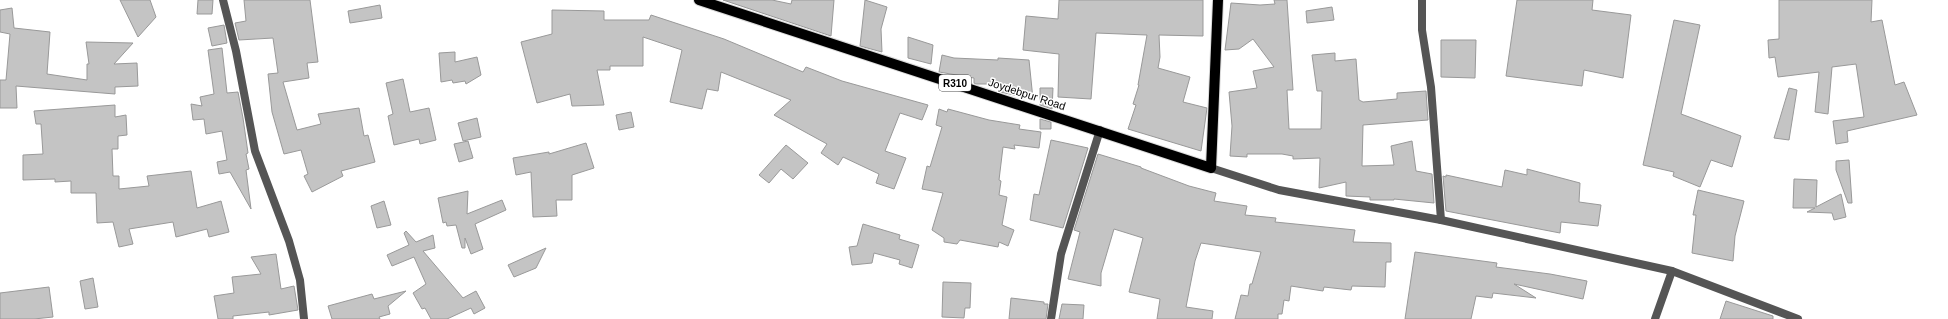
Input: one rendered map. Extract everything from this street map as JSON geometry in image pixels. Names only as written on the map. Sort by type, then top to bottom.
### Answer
[{"type":"main road","name":"Joydebpur Road","points":[[699,0],[1100,130],[1211,168]]},
{"type":"main road","points":[[1211,168],[1218,0]]},
{"type":"street","points":[[223,0],[236,50],[256,151],[289,241],[300,280],[304,319]]},
{"type":"street","points":[[1422,0],[1422,30],[1431,87],[1441,220]]},
{"type":"street","points":[[1051,319],[1061,254],[1100,130]]},
{"type":"street","points":[[1211,168],[1278,190],[1441,220],[1672,271],[1798,319]]},
{"type":"street","points":[[1655,319],[1672,271]]},
{"type":"building","points":[[120,0],[150,0],[156,17],[138,37]]},
{"type":"building","points":[[198,0],[213,0],[212,14],[197,14]]},
{"type":"building","points":[[244,0],[310,0],[318,62],[307,63],[309,78],[283,82],[297,130],[321,124],[318,114],[359,108],[364,136],[368,135],[375,162],[341,171],[343,176],[312,192],[304,176],[308,174],[301,150],[284,154],[272,112],[268,74],[278,73],[273,38],[239,40],[235,23],[246,21]]},
{"type":"building","points":[[723,0],[772,0],[791,4],[792,0],[834,0],[831,36]]},
{"type":"building","points":[[865,0],[887,7],[881,29],[882,52],[860,46]]},
{"type":"building","points":[[1059,0],[1203,0],[1203,36],[1159,35],[1160,57],[1158,68],[1190,77],[1183,102],[1207,108],[1201,151],[1128,129],[1136,105],[1133,104],[1139,85],[1147,35],[1096,33],[1091,99],[1058,97],[1059,54],[1023,50],[1026,16],[1058,19]]},
{"type":"building","points":[[1274,0],[1287,0],[1293,90],[1287,90],[1289,129],[1321,129],[1322,91],[1317,91],[1312,55],[1335,53],[1335,61],[1356,59],[1359,100],[1363,102],[1397,99],[1397,93],[1426,91],[1428,120],[1363,125],[1362,166],[1394,165],[1391,146],[1412,141],[1416,171],[1432,174],[1434,203],[1394,199],[1370,200],[1370,197],[1346,196],[1346,182],[1319,188],[1320,158],[1293,159],[1293,156],[1282,154],[1247,154],[1247,157],[1230,156],[1232,126],[1229,92],[1257,88],[1253,71],[1274,67],[1253,39],[1239,49],[1225,50],[1231,3],[1260,5],[1275,4]]},
{"type":"building","points":[[1517,0],[1593,0],[1592,10],[1631,15],[1623,78],[1584,70],[1582,86],[1506,76]]},
{"type":"building","points":[[1779,0],[1872,0],[1871,22],[1882,20],[1895,85],[1904,82],[1917,115],[1847,131],[1848,142],[1836,144],[1833,121],[1864,117],[1856,64],[1832,67],[1828,114],[1815,112],[1819,72],[1778,77],[1775,57],[1769,58],[1768,40],[1779,39]]},
{"type":"building","points":[[380,5],[382,18],[350,23],[348,11]]},
{"type":"building","points":[[1332,7],[1334,20],[1307,23],[1306,11]]},
{"type":"building","points":[[12,8],[14,28],[50,32],[47,74],[87,80],[87,64],[89,64],[86,42],[133,43],[114,64],[137,63],[138,86],[115,87],[115,94],[16,86],[17,108],[0,108],[0,80],[6,80],[10,34],[0,32],[0,10]]},
{"type":"building","points":[[552,10],[604,11],[604,20],[649,20],[651,15],[724,39],[803,72],[806,67],[842,81],[928,105],[922,120],[900,113],[885,151],[906,158],[894,189],[876,183],[879,174],[843,157],[838,165],[821,153],[827,144],[774,115],[791,100],[721,72],[718,91],[707,89],[702,109],[670,102],[682,50],[643,37],[643,66],[610,66],[610,70],[597,70],[604,105],[572,106],[570,94],[537,103],[521,42],[552,34]]},
{"type":"building","points":[[1674,20],[1700,25],[1681,114],[1741,136],[1732,167],[1711,160],[1700,187],[1673,176],[1674,172],[1643,165]]},
{"type":"building","points":[[224,25],[227,43],[212,46],[208,28]]},
{"type":"building","points":[[908,37],[933,45],[931,64],[908,58]]},
{"type":"building","points":[[1441,40],[1476,40],[1475,78],[1441,77]]},
{"type":"building","points":[[222,48],[227,93],[238,92],[243,118],[248,153],[246,154],[249,169],[246,170],[251,209],[230,172],[219,174],[217,162],[227,160],[222,131],[206,134],[204,119],[193,120],[191,104],[202,106],[200,97],[214,94],[208,50]]},
{"type":"building","points":[[455,52],[455,62],[477,57],[481,75],[466,84],[465,81],[453,83],[452,80],[441,82],[439,53]]},
{"type":"building","points":[[942,55],[954,58],[1029,60],[1033,99],[1000,92],[1002,84],[976,84],[974,83],[974,78],[939,72]]},
{"type":"building","points":[[403,79],[410,112],[429,108],[436,140],[420,144],[419,139],[394,145],[388,116],[393,114],[386,83]]},
{"type":"building","points":[[1040,88],[1053,88],[1052,109],[1040,105]]},
{"type":"building","points":[[1789,88],[1797,90],[1789,140],[1774,138]]},
{"type":"building","points":[[115,105],[115,117],[126,115],[127,135],[118,136],[118,149],[112,149],[113,176],[119,176],[119,189],[149,186],[147,176],[191,171],[197,208],[221,201],[229,232],[209,237],[207,229],[176,237],[173,222],[129,229],[133,244],[119,247],[113,222],[97,223],[96,193],[71,193],[71,181],[55,182],[55,179],[23,180],[23,155],[43,154],[41,124],[36,124],[34,111]]},
{"type":"building","points":[[939,109],[947,112],[948,109],[989,120],[1020,125],[1019,129],[1041,132],[1039,148],[1014,145],[1015,149],[1003,147],[999,180],[1001,181],[999,195],[1007,197],[1002,225],[1014,230],[1008,246],[999,242],[998,247],[960,240],[957,244],[944,242],[944,238],[932,230],[943,193],[922,189],[927,166],[930,167],[942,127],[936,125]]},
{"type":"building","points":[[631,112],[634,127],[619,130],[616,115]]},
{"type":"building","points":[[477,118],[481,137],[463,141],[458,123]]},
{"type":"building","points":[[1040,119],[1051,122],[1051,129],[1040,129]]},
{"type":"building","points":[[1051,140],[1088,148],[1063,228],[1030,220],[1034,194],[1039,195]]},
{"type":"building","points":[[468,141],[473,158],[459,162],[454,144]]},
{"type":"building","points":[[586,143],[594,168],[572,175],[572,200],[556,200],[557,216],[533,217],[531,172],[516,175],[513,158],[549,152],[549,154]]},
{"type":"building","points":[[786,145],[808,163],[793,179],[781,169],[769,183],[759,175]]},
{"type":"building","points":[[1098,154],[1141,167],[1189,186],[1216,193],[1214,201],[1247,206],[1245,215],[1276,218],[1275,222],[1355,230],[1353,242],[1391,243],[1391,262],[1386,262],[1385,287],[1352,286],[1351,290],[1324,287],[1323,291],[1291,286],[1289,301],[1284,300],[1282,314],[1278,314],[1278,319],[1235,319],[1241,295],[1248,296],[1250,284],[1252,284],[1261,252],[1201,243],[1195,261],[1186,307],[1213,311],[1212,319],[1157,319],[1160,299],[1129,292],[1143,238],[1114,229],[1101,273],[1101,286],[1068,279],[1080,232],[1074,230]]},
{"type":"building","points":[[1849,160],[1852,203],[1848,203],[1836,170],[1836,161]]},
{"type":"building","points":[[1527,169],[1580,183],[1579,202],[1601,205],[1598,226],[1561,222],[1560,233],[1446,211],[1443,176],[1446,177],[1446,175],[1502,187],[1505,170],[1527,175]]},
{"type":"building","points":[[1794,179],[1817,180],[1816,207],[1841,194],[1846,217],[1834,220],[1832,213],[1807,212],[1815,208],[1793,208]]},
{"type":"building","points":[[1698,190],[1744,201],[1735,236],[1733,261],[1692,253],[1696,215],[1693,215]]},
{"type":"building","points":[[468,191],[467,214],[502,200],[506,210],[475,224],[483,249],[471,254],[465,238],[465,248],[462,248],[456,225],[447,226],[446,222],[443,223],[438,198]]},
{"type":"building","points":[[384,201],[391,225],[377,228],[371,206]]},
{"type":"building","points":[[863,224],[900,235],[899,239],[919,245],[912,268],[899,264],[900,260],[874,253],[872,263],[852,265],[849,247],[857,246]]},
{"type":"building","points":[[406,231],[416,242],[433,235],[435,248],[423,251],[463,298],[476,291],[485,308],[474,314],[471,308],[447,319],[431,319],[425,308],[422,309],[413,293],[426,284],[414,257],[392,266],[387,255],[409,245],[404,233]]},
{"type":"building","points":[[546,248],[536,268],[514,277],[508,265]]},
{"type":"building","points":[[1415,252],[1497,263],[1496,267],[1550,274],[1587,281],[1583,299],[1514,284],[1536,298],[1493,293],[1492,298],[1476,296],[1471,319],[1405,319]]},
{"type":"building","points":[[276,254],[281,289],[294,286],[298,310],[269,315],[269,312],[233,316],[233,319],[218,319],[214,296],[234,293],[232,277],[261,274],[251,257]]},
{"type":"building","points":[[93,278],[98,307],[85,309],[80,281]]},
{"type":"building","points":[[943,282],[971,283],[970,308],[965,308],[964,318],[942,317]]},
{"type":"building","points":[[49,287],[53,317],[34,319],[0,319],[0,293]]},
{"type":"building","points":[[406,291],[388,306],[390,314],[379,317],[380,319],[332,319],[328,306],[372,294],[374,299]]},
{"type":"building","points":[[1011,298],[1044,302],[1044,304],[1048,304],[1046,319],[1009,319]]},
{"type":"building","points":[[1726,301],[1773,316],[1773,319],[1720,319]]},
{"type":"building","points":[[1062,304],[1084,305],[1083,319],[1059,319]]}]
